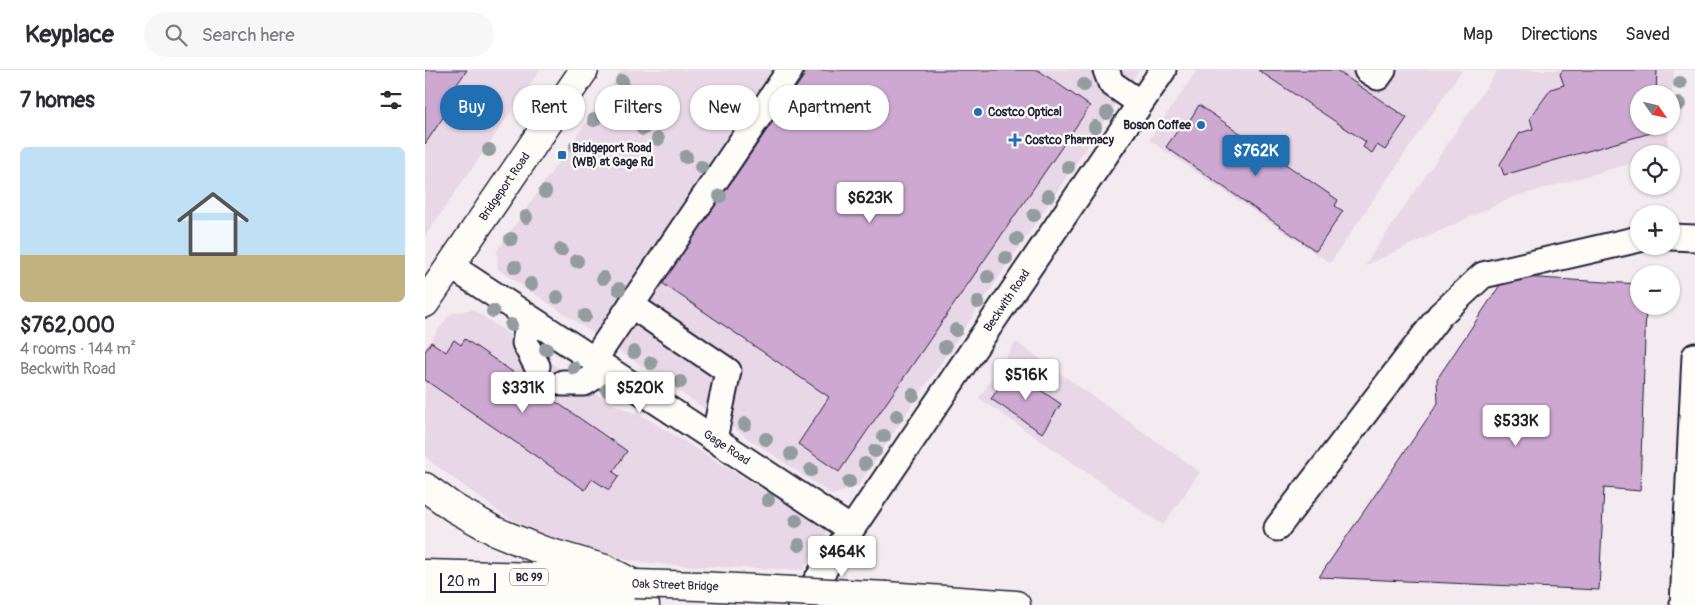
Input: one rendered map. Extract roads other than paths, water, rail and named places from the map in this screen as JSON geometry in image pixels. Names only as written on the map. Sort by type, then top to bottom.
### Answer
[{"type":"main road","name":"Bridgeport Road","points":[[425,303],[584,70]]},
{"type":"main road","points":[[425,487],[454,508],[495,531],[541,550],[605,569],[639,594]]},
{"type":"main road","name":"Oak Street Bridge","points":[[425,574],[534,577],[639,594]]},
{"type":"main road","name":"Oak Street Bridge","points":[[425,597],[639,594],[709,586],[1016,605]]},
{"type":"street","points":[[563,383],[584,383],[600,364],[631,305],[790,70]]},
{"type":"street","points":[[1107,70],[1111,83],[1140,103]]},
{"type":"street","name":"Beckwith Road","points":[[799,605],[1163,70]]},
{"type":"street","points":[[1367,70],[1378,77],[1383,70]]},
{"type":"street","points":[[1680,237],[1695,238]]},
{"type":"street","points":[[1277,528],[1440,314],[1483,276],[1630,240]]},
{"type":"street","name":"Gage Road","points":[[451,266],[851,529]]},
{"type":"street","points":[[631,305],[728,371],[714,439]]},
{"type":"street","points":[[529,318],[525,343],[537,366]]},
{"type":"street","points":[[1683,605],[1695,356]]},
{"type":"place","name":"Costco Optical","points":[[978,112]]},
{"type":"place","name":"Boson Coffee","points":[[1201,125]]},
{"type":"place","name":"Costco Pharmacy","points":[[1015,140]]},
{"type":"place","name":"Bridgeport Road (WB) at Gage Rd","points":[[562,155]]}]
